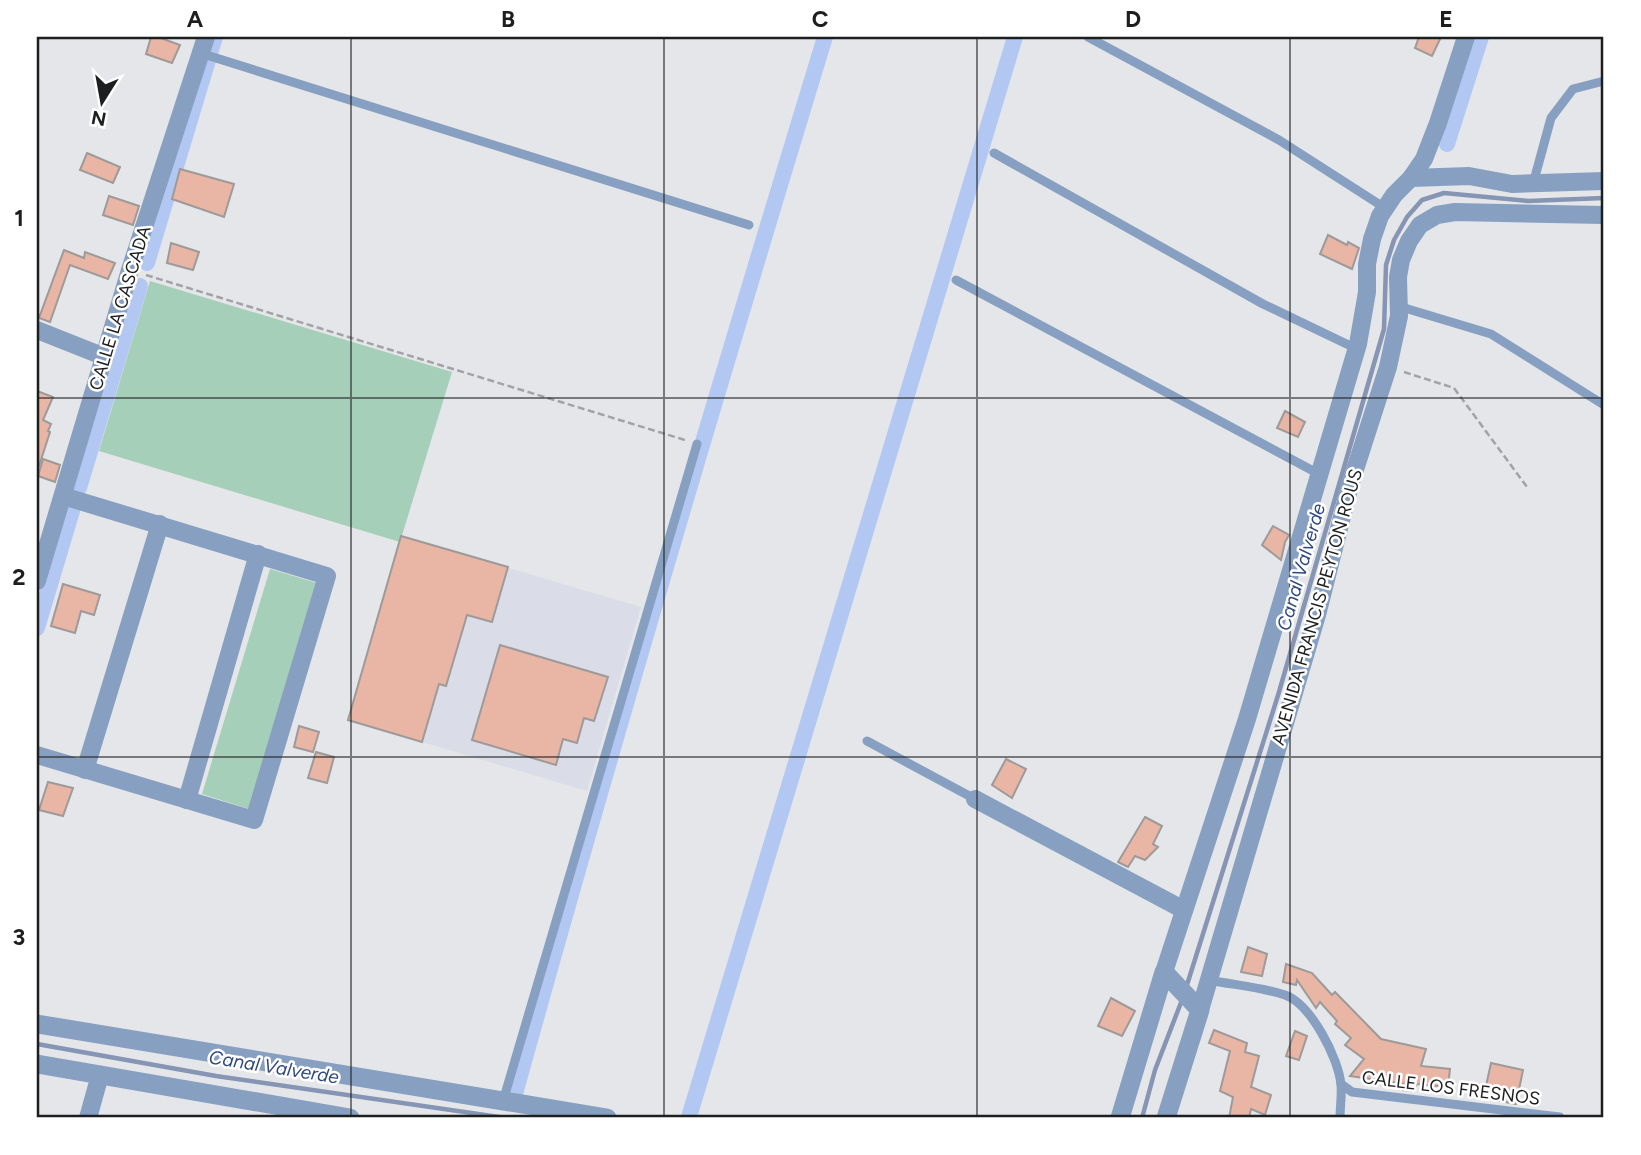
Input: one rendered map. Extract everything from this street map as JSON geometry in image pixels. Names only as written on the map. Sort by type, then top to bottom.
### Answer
[{"type":"street","points":[[1120,1118],[1171,978],[1184,910],[1247,719],[1357,349],[1367,292],[1367,264],[1372,239],[1385,208],[1424,159],[1465,37]]},
{"type":"street","name":"CALLE LA CASCADA","points":[[37,581],[45,526],[63,496],[130,270],[203,45]]},
{"type":"street","points":[[1411,178],[1469,176],[1512,184],[1604,181]]},
{"type":"street","name":"AVENIDA FRANCIS PEYTON ROUS","points":[[1195,1005],[1209,980],[1317,615],[1350,485],[1388,367],[1395,340],[1398,277],[1405,251],[1420,225],[1437,215],[1455,212],[1604,215]]},
{"type":"street","points":[[37,330],[105,357]]},
{"type":"street","points":[[37,755],[254,820],[327,576],[63,496]]},
{"type":"street","points":[[85,769],[160,524]]},
{"type":"street","points":[[187,800],[258,554]]},
{"type":"street","points":[[975,799],[1184,910]]},
{"type":"street","points":[[1166,1118],[1195,1005],[1171,978]]},
{"type":"street","points":[[37,1024],[607,1118]]},
{"type":"street","points":[[37,1064],[350,1118]]},
{"type":"street","points":[[88,1118],[100,1075]]},
{"type":"lane","points":[[1088,37],[1279,141],[1385,208]]},
{"type":"lane","points":[[203,45],[749,225]]},
{"type":"lane","points":[[1533,184],[1551,118],[1573,89],[1604,81]]},
{"type":"lane","points":[[994,153],[1264,304],[1357,349]]},
{"type":"lane","points":[[956,280],[1318,474]]},
{"type":"lane","points":[[1398,306],[1491,334],[1604,405]]},
{"type":"lane","points":[[503,1101],[697,444]]},
{"type":"lane","points":[[867,741],[975,799]]},
{"type":"lane","points":[[1209,980],[1287,996],[1302,1005],[1330,1049],[1341,1084],[1340,1118]]},
{"type":"lane","name":"CALLE LOS FRESNOS","points":[[1341,1084],[1352,1092],[1560,1116]]},
{"type":"path","points":[[130,270],[697,444]]},
{"type":"path","points":[[1388,367],[1454,387],[1527,487]]},
{"type":"shaded area","points":[[401,536],[641,607],[587,791],[348,720]]},
{"type":"green space","points":[[150,281],[452,372],[400,542],[99,451]]},
{"type":"green space","points":[[270,569],[317,583],[249,809],[202,794]]},
{"type":"building","points":[[151,37],[180,45],[172,63],[146,54]]},
{"type":"building","points":[[1419,37],[1441,37],[1432,56],[1415,48]]},
{"type":"building","points":[[87,153],[120,167],[113,183],[80,170]]},
{"type":"building","points":[[180,169],[234,184],[224,217],[172,199]]},
{"type":"building","points":[[109,196],[139,206],[133,225],[103,215]]},
{"type":"building","points":[[1328,235],[1359,248],[1352,269],[1320,254]]},
{"type":"building","points":[[171,243],[199,252],[193,270],[167,263]]},
{"type":"building","points":[[64,250],[84,258],[85,252],[115,263],[108,279],[70,265],[50,322],[39,318]]},
{"type":"building","points":[[37,391],[53,397],[43,420],[51,424],[39,466],[37,466]]},
{"type":"building","points":[[1285,411],[1305,422],[1298,437],[1277,428]]},
{"type":"building","points":[[43,459],[60,465],[55,482],[38,476]]},
{"type":"building","points":[[1273,526],[1289,535],[1281,560],[1262,545]]},
{"type":"building","points":[[401,536],[508,567],[492,622],[467,615],[446,686],[439,684],[422,742],[348,720]]},
{"type":"building","points":[[63,584],[100,595],[94,615],[81,611],[75,633],[51,626]]},
{"type":"building","points":[[500,645],[608,677],[594,721],[584,718],[577,743],[563,739],[556,765],[472,740]]},
{"type":"building","points":[[299,726],[319,732],[313,752],[294,747]]},
{"type":"building","points":[[316,752],[334,757],[327,783],[308,778]]},
{"type":"building","points":[[1006,759],[1026,769],[1012,798],[992,785]]},
{"type":"building","points":[[48,782],[73,788],[63,816],[39,810]]},
{"type":"building","points":[[1145,817],[1162,826],[1153,844],[1158,847],[1145,860],[1135,856],[1128,867],[1118,862]]},
{"type":"building","points":[[1248,947],[1267,954],[1262,976],[1241,972]]},
{"type":"building","points":[[1286,964],[1312,973],[1332,995],[1335,992],[1381,1039],[1426,1049],[1421,1066],[1450,1069],[1448,1087],[1416,1084],[1415,1091],[1403,1090],[1405,1084],[1350,1076],[1364,1059],[1345,1045],[1351,1038],[1335,1024],[1337,1021],[1320,1002],[1316,1008],[1297,980],[1296,985],[1283,982]]},
{"type":"building","points":[[1111,998],[1135,1011],[1122,1036],[1098,1026]]},
{"type":"building","points":[[1214,1030],[1247,1043],[1245,1052],[1259,1056],[1251,1087],[1271,1095],[1265,1115],[1251,1109],[1249,1118],[1229,1118],[1233,1097],[1220,1091],[1230,1051],[1209,1043]]},
{"type":"building","points":[[1295,1031],[1307,1036],[1299,1060],[1286,1056]]},
{"type":"building","points":[[1491,1063],[1523,1070],[1516,1104],[1474,1096],[1476,1084],[1486,1086]]},
{"type":"waterway","points":[[147,263],[215,37]]},
{"type":"waterway","points":[[515,1094],[667,564],[825,37]]},
{"type":"waterway","points":[[689,1117],[1015,37]]},
{"type":"waterway","points":[[1447,144],[1481,37]]},
{"type":"waterway","name":"Canal Valverde","points":[[1186,988],[1279,692],[1384,329],[1386,265],[1394,240],[1407,217],[1422,200],[1444,193],[1528,201],[1604,198]]},
{"type":"waterway","points":[[79,488],[140,286]]},
{"type":"waterway","points":[[37,628],[72,511]]},
{"type":"waterway","name":"Canal Valverde","points":[[1142,1118],[1155,1070],[1182,1000]]},
{"type":"waterway","name":"Canal Valverde","points":[[37,1044],[216,1076],[506,1118]]}]
